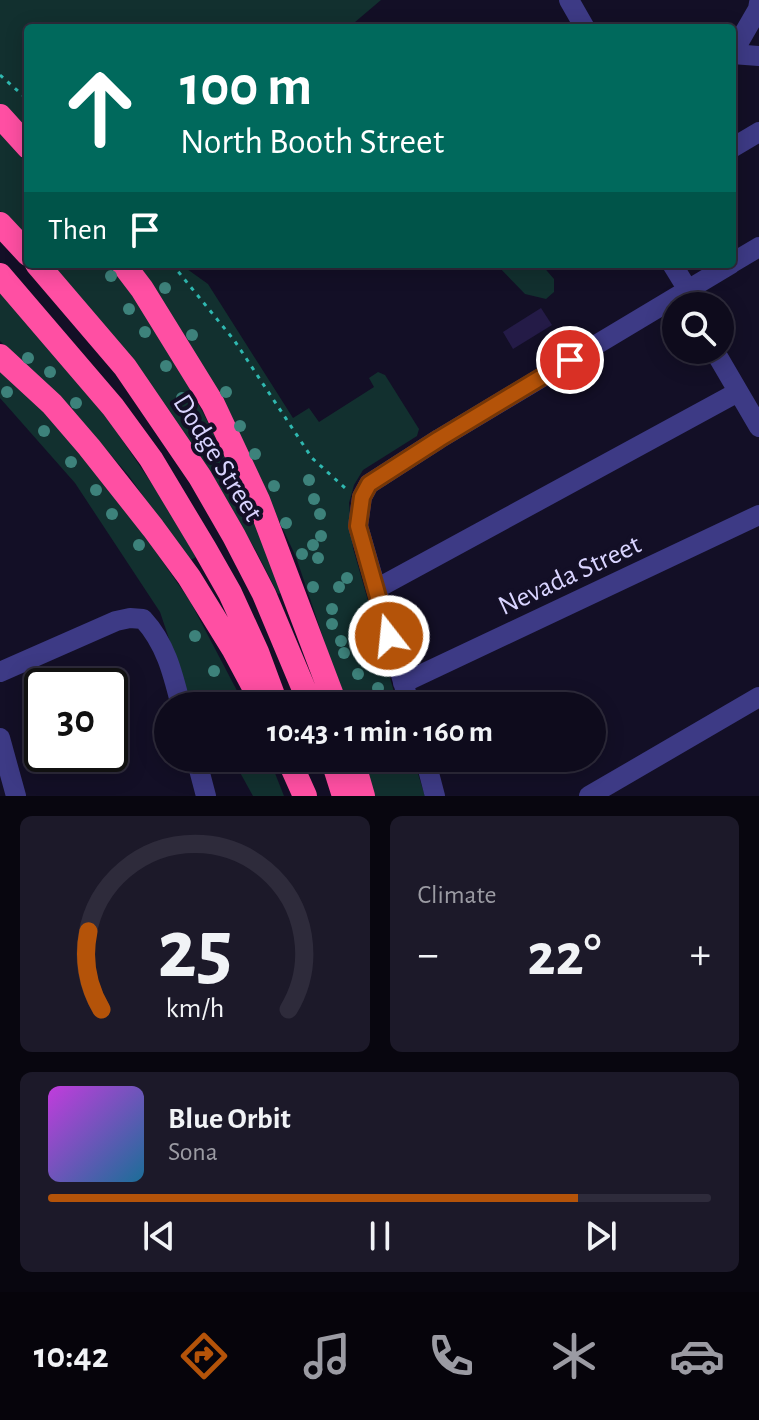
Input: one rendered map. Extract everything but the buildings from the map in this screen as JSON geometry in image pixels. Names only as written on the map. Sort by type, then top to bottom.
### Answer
[{"type":"highway","points":[[0,116],[24,143]]},
{"type":"highway","points":[[0,224],[24,250]]},
{"type":"highway","name":"Dodge Street","points":[[40,268],[125,367],[200,477],[264,594],[305,692]]},
{"type":"highway","points":[[126,268],[142,289],[219,418],[258,500],[331,692]]},
{"type":"highway","points":[[0,275],[113,407],[151,459],[230,593],[272,692]]},
{"type":"highway","points":[[0,356],[52,404],[89,447],[189,577],[256,692]]},
{"type":"highway","points":[[295,772],[307,796]]},
{"type":"highway","points":[[300,772],[307,796]]},
{"type":"highway","points":[[336,772],[344,796]]},
{"type":"highway","points":[[356,772],[363,796]]},
{"type":"street","points":[[569,0],[583,24]]},
{"type":"street","points":[[736,47],[759,3]]},
{"type":"street","points":[[736,54],[759,56]]},
{"type":"street","points":[[736,146],[759,132]]},
{"type":"street","points":[[736,261],[759,247]]},
{"type":"street","points":[[674,268],[684,292]]},
{"type":"street","points":[[693,292],[726,268]]},
{"type":"street","points":[[406,692],[358,526],[362,497],[369,484],[439,439],[662,311]]},
{"type":"street","points":[[722,364],[759,427]]},
{"type":"street","points":[[376,589],[738,392]]},
{"type":"street","name":"Nevada Street","points":[[403,683],[759,515]]},
{"type":"street","points":[[0,672],[116,621],[143,619],[154,631],[168,658],[177,692]]},
{"type":"street","points":[[589,796],[759,697]]},
{"type":"street","points":[[0,738],[16,796]]},
{"type":"street","points":[[200,772],[206,796]]},
{"type":"street","points":[[429,772],[435,796]]},
{"type":"path","points":[[0,75],[24,96]]},
{"type":"path","points":[[175,268],[234,340],[312,458],[352,491]]},
{"type":"green space","points":[[0,0],[381,0],[353,24],[24,24],[24,129],[0,104]]},
{"type":"green space","points":[[0,134],[24,161],[24,236],[0,211]]},
{"type":"green space","points":[[53,268],[112,268],[162,340],[208,422],[284,592],[278,594],[209,469]]},
{"type":"green space","points":[[138,268],[186,268],[208,284],[293,418],[309,408],[319,422],[374,387],[369,378],[378,372],[385,375],[419,429],[417,436],[363,470],[354,485],[349,503],[353,548],[394,692],[341,692],[296,557],[253,465]]},
{"type":"green space","points":[[500,268],[544,268],[554,279],[554,292],[546,299],[525,294]]},
{"type":"green space","points":[[0,289],[85,385],[171,512],[196,557],[189,561],[129,476],[72,410],[0,341]]},
{"type":"green space","points":[[0,370],[34,401],[103,479],[190,601],[238,692],[188,692],[160,612],[75,483],[0,398]]},
{"type":"green space","points":[[240,772],[275,772],[284,796],[253,796]]},
{"type":"green space","points":[[367,772],[417,772],[425,796],[374,796]]},
{"type":"route","points":[[389,636],[358,526],[362,497],[369,484],[570,360]]}]
